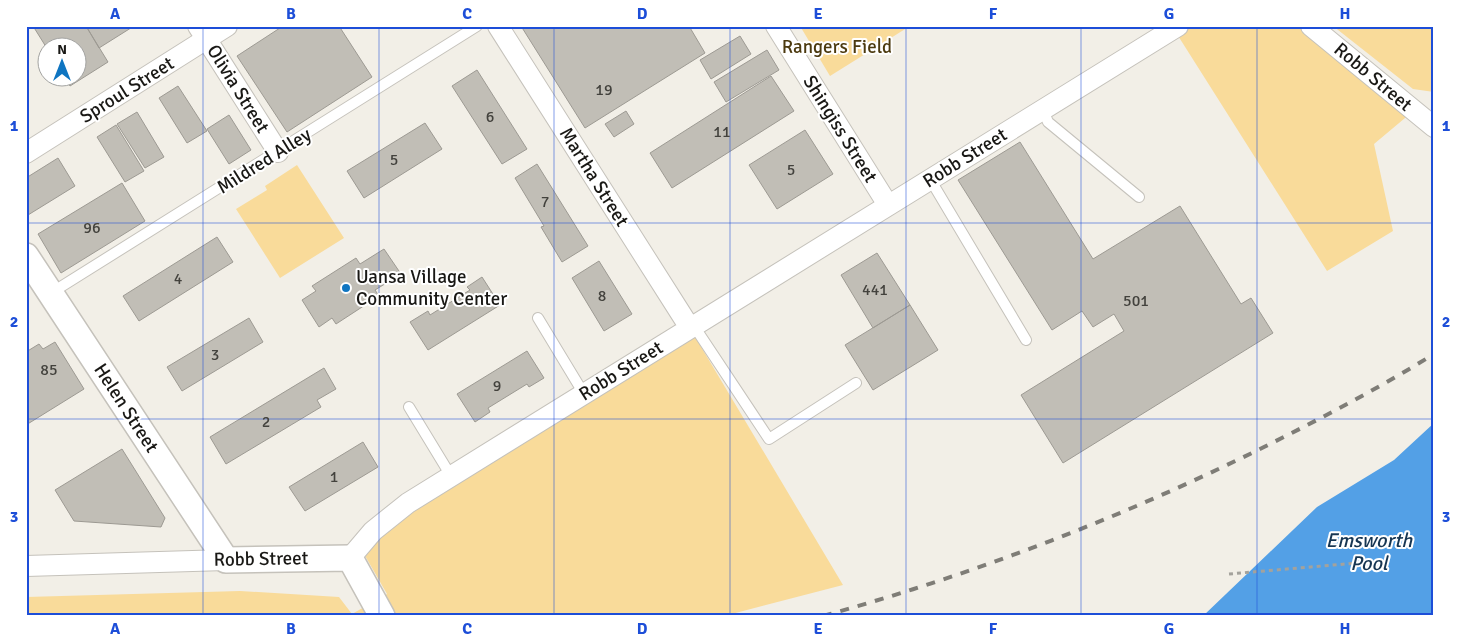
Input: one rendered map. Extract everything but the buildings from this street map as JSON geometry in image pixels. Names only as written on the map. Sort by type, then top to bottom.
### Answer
[{"type":"street","name":"Sproul Street","points":[[26,153],[202,33],[227,26]]},
{"type":"street","name":"Martha Street","points":[[498,26],[692,327]]},
{"type":"street","name":"Shingiss Street","points":[[776,26],[888,205]]},
{"type":"street","name":"Robb Street","points":[[26,566],[350,558],[380,525],[408,503],[1178,26]]},
{"type":"street","name":"Robb Street","points":[[1312,26],[1434,127]]},
{"type":"street","name":"Olivia Street","points":[[202,33],[278,152]]},
{"type":"street","name":"Helen Street","points":[[26,256],[226,560]]},
{"type":"street","points":[[350,558],[382,616]]},
{"type":"lane","name":"Mildred Alley","points":[[50,294],[477,26]]},
{"type":"lane","points":[[1043,110],[1048,122],[1139,197]]},
{"type":"lane","points":[[930,179],[1026,340]]},
{"type":"lane","points":[[538,318],[584,394]]},
{"type":"lane","points":[[692,327],[769,439],[856,383]]},
{"type":"lane","points":[[409,407],[451,476]]},
{"type":"path","points":[[1229,574],[1357,563]]},
{"type":"green space","name":"Rangers Field","points":[[800,26],[910,26],[830,76]]},
{"type":"green space","points":[[1182,26],[1306,26],[1411,113],[1374,144],[1393,231],[1327,271],[1175,31]]},
{"type":"green space","points":[[1333,26],[1434,26],[1434,92],[1413,89]]},
{"type":"green space","points":[[297,165],[344,238],[280,278],[236,209],[267,190],[265,186]]},
{"type":"green space","points":[[691,330],[843,585],[724,616],[26,616],[26,597],[240,591],[339,597],[352,614],[387,594],[360,547],[373,531]]},
{"type":"water","name":"Emsworth Pool","points":[[1434,423],[1434,616],[1203,616],[1317,507],[1394,460]]},
{"type":"railway","points":[[823,616],[880,600],[992,563],[1157,497],[1211,473],[1307,425],[1371,391],[1434,354]]},
{"type":"place","name":"Uansa Village Community Center","points":[[346,288]]}]
